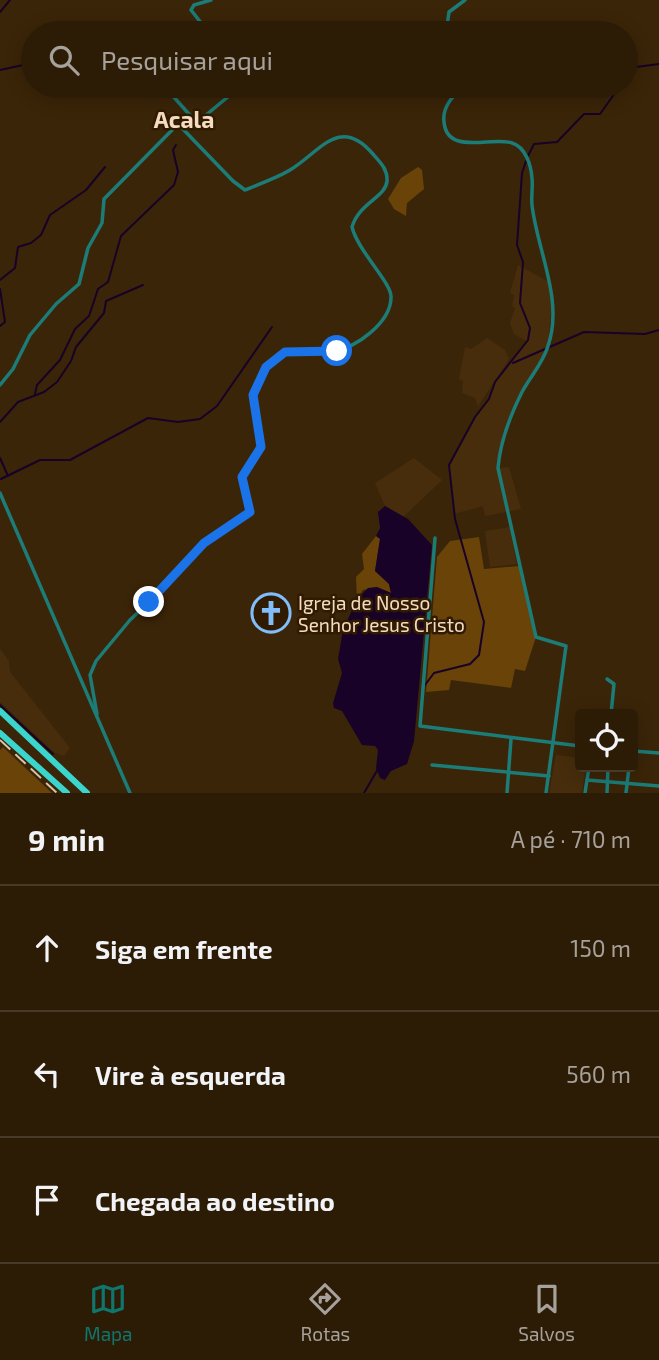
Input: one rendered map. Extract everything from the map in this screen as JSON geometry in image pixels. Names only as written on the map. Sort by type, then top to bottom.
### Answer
[{"type":"highway","points":[[0,711],[87,793]]},
{"type":"highway","points":[[6,739],[9,730],[18,728]]},
{"type":"highway","points":[[0,733],[67,793]]},
{"type":"street","points":[[200,21],[191,10],[194,5],[211,0]]},
{"type":"street","points":[[448,21],[449,12],[465,0]]},
{"type":"street","points":[[175,98],[196,122]]},
{"type":"street","points":[[0,385],[13,369],[30,335],[56,304],[79,285],[89,248],[102,223],[104,199],[179,125],[196,122],[226,98]]},
{"type":"street","points":[[454,98],[444,110],[444,127],[450,136],[464,142],[514,143],[526,156],[532,180],[532,206],[548,269],[551,337],[547,350],[519,400],[502,445],[498,468],[536,637],[566,644],[546,793]]},
{"type":"street","points":[[97,714],[91,670],[108,646],[204,543],[250,512],[242,477],[261,447],[253,395],[266,367],[285,352],[330,352],[348,346],[382,321],[391,296],[387,285],[360,248],[352,227],[362,208],[383,192],[387,181],[384,167],[361,142],[349,136],[332,139],[292,170],[245,190],[179,125]]},
{"type":"street","points":[[0,493],[130,793]]},
{"type":"street","points":[[435,538],[420,726],[575,745]]},
{"type":"street","points":[[607,679],[614,684],[612,709]]},
{"type":"street","points":[[507,793],[511,738]]},
{"type":"street","points":[[638,751],[659,753]]},
{"type":"street","points":[[432,765],[549,776]]},
{"type":"street","points":[[585,793],[588,772]]},
{"type":"street","points":[[607,793],[608,772]]},
{"type":"street","points":[[626,793],[629,772]]},
{"type":"street","points":[[587,780],[659,786]]},
{"type":"shaded area","points":[[418,167],[422,170],[424,189],[407,203],[406,216],[394,209],[388,199],[401,178]]},
{"type":"shaded area","points":[[518,265],[549,282],[552,299],[548,347],[519,400],[502,445],[499,468],[509,467],[521,509],[485,516],[483,506],[454,514],[449,465],[475,417],[489,399],[495,382],[527,341],[514,334],[510,323],[515,308],[512,306],[514,295],[510,293]]},
{"type":"shaded area","points":[[487,338],[505,350],[509,359],[478,406],[475,398],[462,393],[463,381],[459,379],[465,347],[471,349]]},
{"type":"shaded area","points":[[414,458],[442,480],[403,517],[385,506],[375,483]]},
{"type":"shaded area","points":[[385,506],[408,519],[432,545],[414,741],[407,764],[391,771],[385,780],[380,778],[376,768],[378,750],[375,746],[362,745],[342,711],[334,708],[333,703],[342,673],[338,659],[343,630],[357,599],[368,588],[377,587],[391,593],[389,584],[375,571],[380,539],[376,536],[380,528],[378,512]]},
{"type":"shaded area","points":[[510,527],[517,564],[490,567],[485,531]]},
{"type":"shaded area","points":[[376,536],[380,539],[375,571],[389,584],[391,593],[377,587],[363,590],[357,599],[356,577],[364,569],[362,554]]},
{"type":"shaded area","points":[[479,537],[484,569],[520,566],[536,637],[525,671],[515,669],[511,688],[451,680],[449,690],[426,692],[437,557],[450,541]]},
{"type":"shaded area","points":[[0,649],[9,661],[10,672],[70,748],[64,756],[55,753],[0,702]]},
{"type":"shaded area","points":[[3,747],[52,793],[0,793],[0,750]]},
{"type":"shaded area","points":[[556,755],[575,757],[575,772],[585,772],[582,793],[549,793]]},
{"type":"waterway","points":[[0,12],[10,0]]},
{"type":"waterway","points":[[638,67],[659,64]]},
{"type":"waterway","points":[[0,70],[21,65]]},
{"type":"waterway","points":[[528,156],[534,144],[557,142],[584,114],[600,114],[611,98]]},
{"type":"waterway","points":[[35,394],[37,385],[60,360],[75,329],[89,316],[98,289],[108,282],[121,236],[174,185],[178,172],[173,150],[176,145]]},
{"type":"waterway","points":[[425,685],[434,673],[470,664],[479,655],[484,622],[455,519],[449,465],[475,417],[489,399],[495,382],[528,340],[530,328],[520,303],[523,262],[517,245],[522,173],[526,161]]},
{"type":"waterway","points":[[0,280],[15,268],[18,247],[31,243],[41,235],[50,215],[86,190],[105,167]]},
{"type":"waterway","points":[[0,422],[18,402],[44,392],[57,382],[71,361],[76,347],[104,313],[106,301],[143,285]]},
{"type":"waterway","points":[[0,289],[5,322],[0,326]]},
{"type":"waterway","points":[[1,479],[40,460],[70,460],[148,418],[178,422],[200,419],[217,406],[272,327]]},
{"type":"waterway","points":[[513,363],[584,332],[645,334],[659,330]]},
{"type":"waterway","points":[[0,458],[8,476]]},
{"type":"waterway","points":[[0,705],[53,754]]},
{"type":"waterway","points":[[364,793],[378,769]]},
{"type":"railway","points":[[0,740],[57,793]]},
{"type":"place","name":"Igreja de Nosso Senhor Jesus Cristo","points":[[271,613]]},
{"type":"district","name":"Acala","points":[[184,119]]},
{"type":"route","points":[[149,602],[204,543],[250,512],[242,477],[261,447],[253,395],[266,367],[275,357],[285,352],[337,351]]}]
